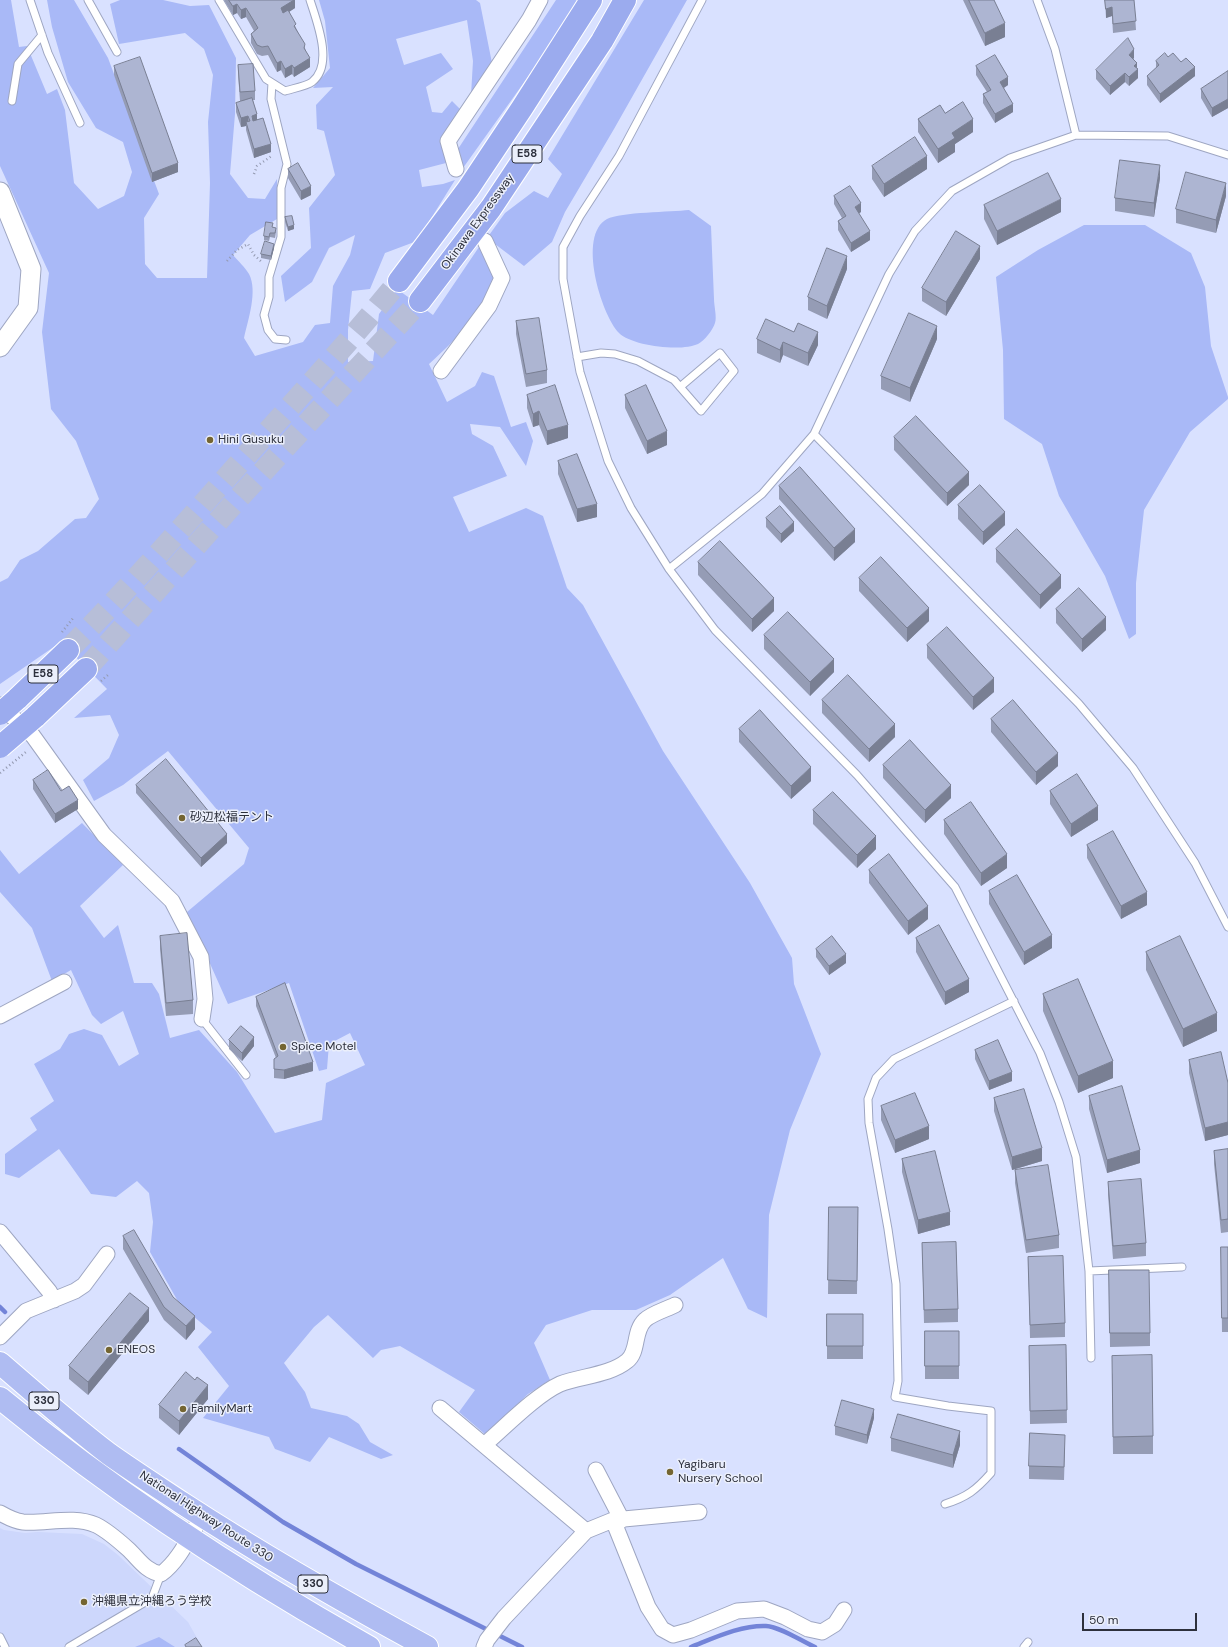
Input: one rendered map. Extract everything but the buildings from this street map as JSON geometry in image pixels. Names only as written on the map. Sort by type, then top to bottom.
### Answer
[{"type":"highway","name":"E58","points":[[399,281],[468,190],[591,0]]},
{"type":"highway","name":"Okinawa Expressway","points":[[420,301],[491,208],[602,41],[625,0]]},
{"type":"highway","name":"E58","points":[[0,714],[8,702],[68,650]]},
{"type":"highway","name":"E58","points":[[0,747],[35,717],[86,669]]},
{"type":"highway","name":"National Highway Route 330","points":[[0,1363],[109,1454],[202,1516],[277,1563],[427,1647]]},
{"type":"highway","name":"National Highway Route 330","points":[[0,1398],[42,1433],[96,1474],[188,1538],[312,1615],[369,1647]]},
{"type":"street","points":[[456,169],[448,141],[529,20],[540,0]]},
{"type":"street","points":[[0,192],[31,269],[28,308],[0,346]]},
{"type":"street","points":[[441,371],[490,306],[502,278],[485,241]]},
{"type":"street","points":[[8,702],[104,835],[172,901],[201,957],[205,999],[202,1019]]},
{"type":"street","points":[[0,1016],[64,982]]},
{"type":"street","points":[[0,1232],[49,1291],[54,1300]]},
{"type":"street","points":[[0,1337],[26,1311],[75,1291],[84,1285],[107,1254]]},
{"type":"street","points":[[484,1445],[545,1393],[561,1384],[616,1368],[628,1361],[634,1349],[638,1331],[645,1320],[675,1305]]},
{"type":"street","points":[[440,1408],[586,1531]]},
{"type":"street","points":[[596,1470],[618,1520],[648,1607],[662,1628],[673,1635],[691,1630],[737,1611],[764,1609],[785,1617],[808,1629],[822,1632],[835,1624],[844,1610]]},
{"type":"street","points":[[485,1643],[499,1623],[586,1531],[618,1520],[698,1512]]},
{"type":"street","points":[[0,1513],[10,1519],[22,1522],[61,1520],[94,1524],[109,1532],[146,1568],[154,1573],[161,1574],[167,1570],[179,1554],[202,1516]]},
{"type":"lane","points":[[30,0],[48,53],[80,123]]},
{"type":"lane","points":[[88,0],[117,52]]},
{"type":"lane","points":[[219,0],[266,79],[285,91],[311,83],[321,70],[324,48],[310,0]]},
{"type":"lane","points":[[702,0],[619,156],[580,216],[563,247],[563,279],[580,372],[608,461],[631,508],[669,569],[715,630],[857,775],[955,887],[1040,1053],[1076,1157],[1089,1271],[1091,1358]]},
{"type":"lane","points":[[1037,0],[1055,50],[1076,135]]},
{"type":"lane","points":[[12,101],[18,64],[42,35]]},
{"type":"lane","points":[[272,83],[271,99],[287,164],[281,188],[281,237],[269,277],[270,298],[264,315],[268,330],[275,339],[286,340]]},
{"type":"lane","points":[[669,569],[762,494],[814,434],[889,274],[915,231],[952,191],[1010,158],[1076,135],[1168,136],[1228,155]]},
{"type":"lane","points":[[577,358],[601,353],[615,354],[638,361],[674,380],[680,387],[701,411],[734,371],[720,353],[680,387]]},
{"type":"lane","points":[[814,434],[1079,704],[1128,762],[1195,863],[1228,927]]},
{"type":"lane","points":[[945,1504],[958,1500],[977,1489],[991,1473],[991,1410],[948,1406],[895,1397],[898,1381],[896,1284],[888,1229],[869,1123],[868,1099],[876,1078],[894,1059],[1014,1001]]},
{"type":"lane","points":[[202,1019],[246,1076]]},
{"type":"lane","points":[[1089,1271],[1182,1268]]},
{"type":"lane","points":[[70,1647],[152,1598],[161,1574]]},
{"type":"lane","points":[[0,1637],[5,1647]]},
{"type":"path","points":[[254,174],[257,166],[283,150]]},
{"type":"path","points":[[228,261],[237,250],[248,244],[254,255],[263,263],[272,265]]},
{"type":"path","points":[[0,773],[38,742]]},
{"type":"shaded area","points":[[0,0],[11,0],[19,47],[27,46],[47,94],[57,89],[65,110],[74,183],[98,209],[124,196],[132,172],[123,142],[96,128],[68,82],[52,27],[47,0],[74,0],[108,58],[159,194],[144,218],[145,264],[157,278],[207,278],[210,183],[208,122],[213,75],[204,49],[185,33],[119,44],[110,4],[120,0],[163,0],[190,6],[209,5],[236,58],[235,114],[230,174],[248,198],[265,199],[277,179],[277,219],[250,235],[233,255],[247,271],[252,281],[253,289],[250,314],[244,338],[255,356],[303,342],[315,325],[330,323],[333,286],[350,255],[355,235],[329,248],[312,282],[285,302],[281,276],[311,248],[309,208],[335,175],[324,131],[317,129],[316,105],[333,87],[313,88],[330,68],[325,21],[319,0],[476,0],[480,3],[492,63],[471,95],[473,61],[467,20],[396,39],[404,65],[441,53],[453,69],[426,87],[432,112],[442,113],[452,101],[460,109],[443,139],[446,163],[419,170],[422,187],[443,184],[455,180],[417,241],[385,253],[370,289],[352,291],[348,330],[348,362],[373,361],[379,314],[397,289],[433,315],[479,247],[497,280],[476,315],[468,325],[429,364],[447,402],[475,386],[482,372],[494,376],[511,427],[526,422],[533,441],[526,466],[500,427],[470,424],[472,434],[493,446],[507,476],[453,497],[469,532],[526,508],[543,516],[567,588],[583,605],[663,751],[750,883],[792,958],[794,984],[821,1054],[790,1130],[769,1215],[767,1318],[748,1309],[723,1258],[670,1295],[636,1310],[592,1310],[546,1325],[534,1343],[550,1380],[528,1394],[486,1435],[459,1412],[475,1390],[400,1346],[381,1350],[373,1358],[328,1315],[314,1327],[284,1363],[305,1392],[311,1408],[347,1416],[359,1424],[370,1442],[393,1455],[381,1459],[329,1437],[310,1462],[275,1449],[269,1437],[203,1418],[229,1386],[198,1347],[212,1332],[180,1305],[150,1252],[153,1222],[149,1193],[137,1181],[116,1197],[91,1194],[59,1149],[19,1178],[5,1174],[5,1154],[37,1130],[30,1118],[54,1101],[34,1064],[60,1049],[69,1034],[84,1029],[102,1035],[119,1066],[139,1054],[123,1011],[101,1024],[92,1015],[71,970],[52,981],[32,928],[0,892],[0,850],[19,874],[82,823],[123,865],[80,906],[104,938],[118,925],[134,983],[152,983],[159,994],[170,1038],[199,1030],[237,1072],[275,1133],[322,1120],[326,1083],[365,1065],[350,1033],[329,1044],[327,1069],[319,1071],[289,983],[228,1004],[187,912],[244,864],[249,848],[168,751],[123,785],[94,801],[83,780],[109,758],[119,735],[110,715],[74,718],[107,689],[61,642],[0,684],[0,582],[8,578],[20,560],[38,551],[75,519],[86,518],[99,499],[76,441],[51,409],[42,332],[49,273],[0,166]]},
{"type":"shaded area","points":[[556,0],[577,0],[555,39],[463,168],[458,149]]},
{"type":"shaded area","points":[[644,0],[687,0],[565,212],[552,242],[524,266],[487,238],[505,213],[534,191],[548,198],[562,174],[548,159]]},
{"type":"shaded area","points":[[689,210],[711,226],[716,318],[714,326],[703,340],[698,344],[690,346],[657,346],[625,338],[619,333],[612,323],[599,293],[593,257],[594,241],[598,228],[607,219],[623,215]]},
{"type":"shaded area","points":[[1084,225],[1145,225],[1191,253],[1205,287],[1211,346],[1228,397],[1228,399],[1190,432],[1144,510],[1136,583],[1136,634],[1129,639],[1105,576],[1059,496],[1042,444],[1004,419],[1003,350],[996,277],[1038,250]]},
{"type":"shaded area","name":"沖縄県立沖縄ろう学校","points":[[0,1528],[25,1533],[38,1532],[82,1534],[104,1544],[118,1555],[188,1622],[202,1647],[0,1647]]},
{"type":"shaded area","points":[[159,1637],[175,1647],[135,1647]]},
{"type":"waterway","points":[[0,1307],[5,1312]]},
{"type":"waterway","points":[[179,1449],[283,1522],[356,1564],[522,1647]]},
{"type":"waterway","points":[[691,1647],[718,1636],[757,1626],[766,1626],[778,1629],[815,1647]]},
{"type":"tunnel","points":[[68,650],[179,531],[322,371],[399,281]]},
{"type":"tunnel","points":[[86,669],[236,501],[420,301]]},
{"type":"place","name":"Hini Gusuku","points":[[210,440]]},
{"type":"place","name":"砂辺松福テント","points":[[182,818]]},
{"type":"place","name":"Spice Motel","points":[[283,1047]]},
{"type":"place","name":"ENEOS","points":[[109,1350]]},
{"type":"place","name":"FamilyMart","points":[[183,1409]]},
{"type":"place","name":"Yagibaru Nursery School","points":[[670,1472]]},
{"type":"place","name":"沖縄県立沖縄ろう学校","points":[[84,1602]]}]
